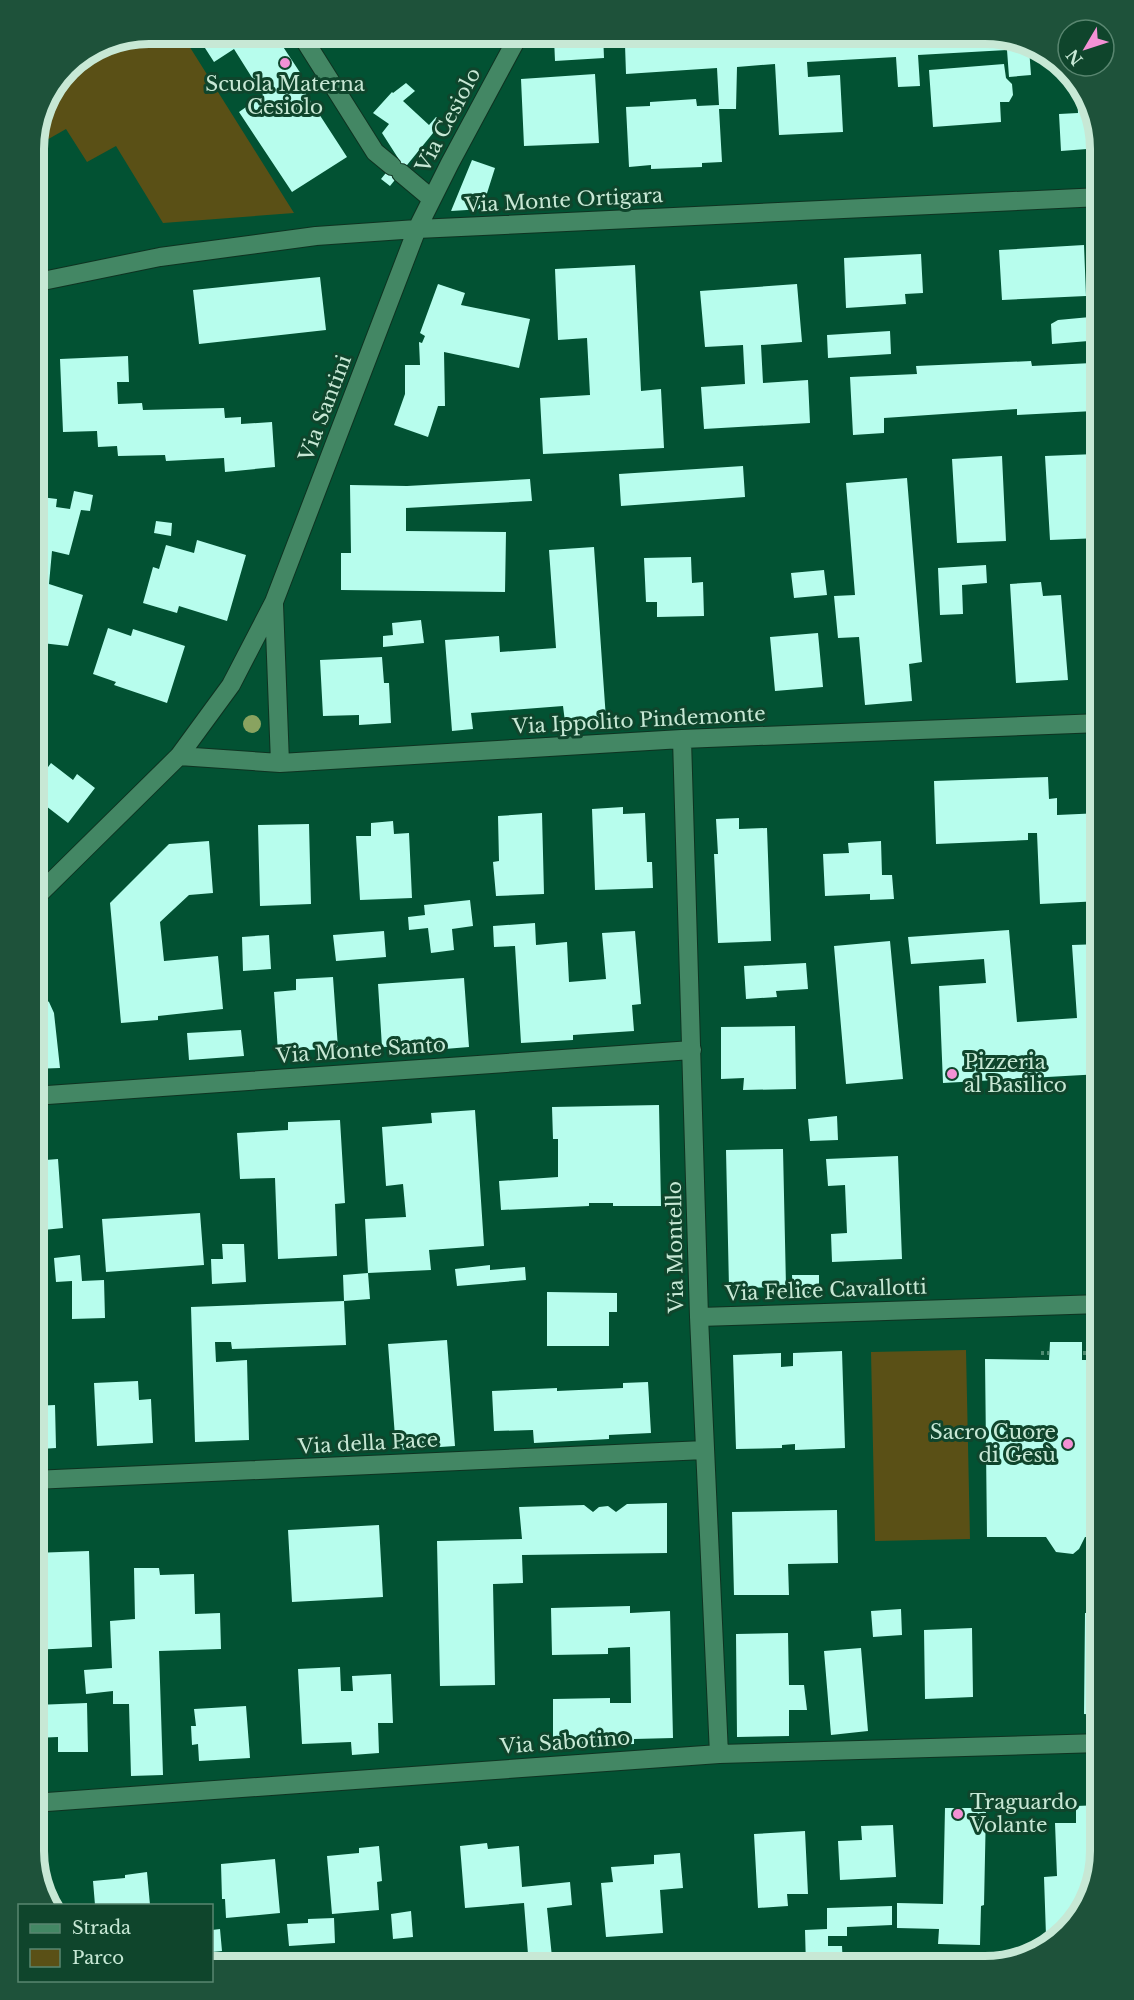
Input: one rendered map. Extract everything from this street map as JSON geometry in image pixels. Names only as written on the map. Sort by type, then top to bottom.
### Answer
[{"type":"street","points":[[307,44],[375,152],[432,199]]},
{"type":"street","name":"Via Cesiolo","points":[[417,229],[514,44]]},
{"type":"street","name":"Via Monte Ortigara","points":[[44,281],[160,257],[316,236],[417,229],[1090,197]]},
{"type":"street","name":"Via Santini","points":[[44,889],[179,756],[231,686],[274,602],[417,229]]},
{"type":"street","name":"Via Santini","points":[[274,602],[279,763]]},
{"type":"street","name":"Via Ippolito Pindemonte","points":[[179,756],[279,763],[682,739],[1090,723]]},
{"type":"street","name":"Via Montello","points":[[682,739],[699,1317],[718,1754]]},
{"type":"street","name":"Via Monte Santo","points":[[44,1095],[692,1050]]},
{"type":"street","name":"Via Felice Cavallotti","points":[[699,1317],[1090,1304]]},
{"type":"street","name":"Via della Pace","points":[[44,1480],[705,1450]]},
{"type":"street","name":"Via Sabotino","points":[[44,1802],[718,1754],[1090,1743]]},
{"type":"path","points":[[1041,1353],[1049,1353]]},
{"type":"path","points":[[1083,1353],[1090,1353]]},
{"type":"green space","points":[[188,44],[294,213],[163,223],[116,146],[87,162],[66,129],[45,141],[51,108],[61,90],[74,74],[90,61],[108,51],[128,46]]},
{"type":"green space","points":[[966,1350],[970,1539],[875,1541],[871,1352]]},
{"type":"building","points":[[202,44],[281,44],[301,74],[295,77],[347,157],[292,192],[239,112],[263,95],[234,49],[214,62]]},
{"type":"building","points":[[554,44],[603,44],[604,58],[555,61]]},
{"type":"building","points":[[993,44],[1029,53],[1031,75],[1009,77],[1007,50],[918,55],[920,86],[898,87],[896,57],[807,62],[808,77],[840,75],[843,132],[779,135],[775,64],[737,67],[736,109],[719,109],[722,162],[702,163],[702,167],[651,169],[651,165],[629,167],[626,107],[650,106],[650,102],[696,99],[697,106],[719,105],[717,68],[626,74],[625,45]]},
{"type":"building","points":[[1004,64],[1006,78],[1012,84],[1013,95],[1009,102],[1000,102],[1001,122],[933,127],[929,70]]},
{"type":"building","points":[[595,74],[599,143],[524,146],[521,79]]},
{"type":"building","points":[[406,83],[415,91],[403,101],[429,125],[436,117],[442,122],[390,186],[381,179],[398,158],[382,133],[389,124],[373,113],[392,92]]},
{"type":"building","points":[[1077,97],[1087,121],[1090,154],[1087,154],[1087,149],[1061,151],[1059,114],[1078,113]]},
{"type":"building","points":[[472,160],[495,168],[482,209],[451,211]]},
{"type":"building","points":[[1084,245],[1086,296],[1002,300],[999,250]]},
{"type":"building","points":[[921,254],[923,293],[905,294],[906,304],[846,308],[844,258]]},
{"type":"building","points":[[635,265],[641,391],[661,389],[664,448],[543,454],[540,398],[590,395],[587,338],[558,340],[555,269]]},
{"type":"building","points":[[320,277],[326,330],[199,344],[193,290]]},
{"type":"building","points":[[438,284],[465,293],[461,305],[530,319],[519,368],[444,352],[445,406],[438,406],[428,437],[394,425],[405,394],[405,365],[420,365],[419,342],[422,343],[425,336],[420,333]]},
{"type":"building","points":[[797,284],[802,342],[761,345],[763,383],[808,380],[810,423],[704,429],[701,387],[745,384],[743,345],[705,347],[700,291]]},
{"type":"building","points":[[1090,317],[1090,341],[1052,344],[1051,324],[1058,320]]},
{"type":"building","points":[[890,331],[891,354],[828,358],[827,335]]},
{"type":"building","points":[[128,356],[129,382],[117,382],[118,404],[142,403],[143,410],[224,408],[225,418],[241,417],[241,424],[272,422],[275,467],[225,472],[224,458],[166,461],[165,455],[118,456],[117,446],[98,447],[97,431],[63,432],[60,359]]},
{"type":"building","points":[[1031,361],[1032,366],[1090,363],[1090,411],[1017,415],[1017,409],[884,418],[884,433],[853,435],[850,377],[917,374],[916,366]]},
{"type":"building","points":[[1090,454],[1090,538],[1050,540],[1045,456]]},
{"type":"building","points":[[1002,456],[1006,541],[957,543],[952,459]]},
{"type":"building","points":[[743,466],[745,497],[621,506],[619,474]]},
{"type":"building","points":[[907,478],[922,662],[909,664],[912,701],[865,705],[859,637],[838,638],[834,596],[855,595],[846,483]]},
{"type":"building","points":[[530,479],[532,501],[406,508],[406,531],[506,532],[505,592],[341,590],[341,553],[351,553],[350,485],[407,486]]},
{"type":"building","points":[[74,491],[93,495],[90,511],[81,510],[69,555],[52,551],[49,584],[83,595],[68,646],[44,643],[44,497],[57,499],[56,507],[70,509]]},
{"type":"building","points":[[156,521],[172,523],[171,536],[154,533]]},
{"type":"building","points":[[197,540],[246,555],[227,621],[179,606],[177,613],[143,603],[153,567],[159,569],[166,545],[194,553]]},
{"type":"building","points":[[594,547],[606,719],[565,722],[563,706],[471,713],[473,729],[452,731],[445,640],[499,636],[500,652],[556,648],[549,550]]},
{"type":"building","points":[[691,557],[692,583],[703,582],[704,616],[657,617],[657,602],[646,602],[644,558]]},
{"type":"building","points":[[986,565],[987,583],[962,585],[963,614],[940,615],[938,568]]},
{"type":"building","points":[[824,570],[827,595],[794,598],[791,573]]},
{"type":"building","points":[[1041,582],[1043,596],[1061,595],[1068,680],[1016,683],[1010,584]]},
{"type":"building","points":[[421,620],[424,643],[383,647],[383,636],[393,635],[392,623]]},
{"type":"building","points":[[108,628],[131,636],[133,629],[185,646],[167,703],[114,685],[116,682],[93,674]]},
{"type":"building","points":[[818,633],[823,687],[775,691],[770,637]]},
{"type":"building","points":[[382,657],[384,683],[389,683],[391,723],[359,725],[359,715],[323,716],[320,660]]},
{"type":"building","points":[[51,763],[73,780],[77,774],[95,788],[68,823],[44,804],[44,773]]},
{"type":"building","points":[[1048,777],[1049,799],[1057,798],[1057,815],[1090,814],[1090,902],[1040,904],[1037,833],[1028,833],[1028,840],[936,844],[934,781]]},
{"type":"building","points":[[623,807],[623,814],[645,813],[647,862],[652,862],[653,888],[595,890],[592,809]]},
{"type":"building","points":[[542,813],[544,894],[496,896],[493,862],[499,861],[498,816]]},
{"type":"building","points":[[739,818],[739,829],[767,828],[771,941],[718,943],[714,854],[718,854],[716,819]]},
{"type":"building","points":[[393,821],[394,834],[409,833],[412,898],[360,900],[356,836],[371,836],[371,823]]},
{"type":"building","points":[[309,824],[311,904],[260,906],[258,825]]},
{"type":"building","points":[[209,841],[213,893],[189,895],[160,922],[164,961],[218,956],[223,1009],[158,1016],[158,1020],[121,1023],[110,903],[169,844]]},
{"type":"building","points":[[881,841],[882,875],[892,875],[894,899],[870,900],[870,894],[825,896],[823,854],[849,853],[848,843]]},
{"type":"building","points":[[470,900],[473,926],[452,929],[454,950],[431,953],[428,928],[409,930],[408,917],[425,915],[424,905]]},
{"type":"building","points":[[535,923],[536,945],[567,942],[569,982],[606,979],[602,933],[635,931],[641,1004],[632,1005],[634,1031],[573,1035],[573,1040],[521,1043],[515,946],[494,947],[493,926]]},
{"type":"building","points":[[1009,930],[1017,1022],[1077,1018],[1072,945],[1090,944],[1090,1075],[943,1083],[939,986],[986,983],[984,959],[911,964],[908,937]]},
{"type":"building","points":[[384,931],[386,957],[336,961],[333,935]]},
{"type":"building","points":[[269,935],[271,969],[243,971],[242,937]]},
{"type":"building","points":[[890,941],[903,1079],[846,1084],[834,946]]},
{"type":"building","points":[[806,963],[808,989],[776,991],[777,997],[746,999],[744,966]]},
{"type":"building","points":[[333,977],[338,1048],[278,1052],[274,992],[296,990],[296,979]]},
{"type":"building","points":[[464,978],[469,1047],[408,1052],[408,1046],[382,1047],[378,984]]},
{"type":"building","points":[[44,998],[49,1002],[54,1013],[60,1068],[44,1069]]},
{"type":"building","points":[[795,1026],[796,1089],[743,1090],[744,1078],[721,1079],[721,1027]]},
{"type":"building","points":[[241,1030],[244,1056],[189,1060],[187,1033]]},
{"type":"building","points":[[659,1105],[661,1206],[613,1206],[613,1203],[589,1203],[589,1206],[501,1210],[499,1181],[558,1177],[558,1139],[553,1139],[552,1107]]},
{"type":"building","points":[[475,1110],[484,1246],[429,1250],[431,1270],[368,1273],[365,1219],[406,1217],[403,1184],[386,1186],[382,1127],[432,1123],[431,1113]]},
{"type":"building","points":[[837,1116],[838,1140],[810,1141],[808,1119]]},
{"type":"building","points":[[340,1120],[345,1203],[335,1204],[337,1256],[278,1259],[275,1178],[240,1179],[237,1133],[288,1130],[288,1122]]},
{"type":"building","points":[[783,1149],[786,1287],[729,1288],[726,1150]]},
{"type":"building","points":[[898,1156],[902,1259],[832,1262],[831,1234],[847,1233],[845,1185],[828,1186],[826,1159]]},
{"type":"building","points":[[58,1159],[63,1228],[44,1230],[44,1160]]},
{"type":"building","points":[[200,1213],[204,1265],[106,1272],[102,1219]]},
{"type":"building","points":[[222,1244],[244,1244],[246,1282],[212,1284],[211,1259],[223,1259]]},
{"type":"building","points":[[80,1255],[82,1281],[104,1280],[105,1318],[72,1319],[72,1281],[56,1282],[54,1258]]},
{"type":"building","points":[[490,1265],[490,1270],[525,1267],[526,1280],[457,1286],[455,1269]]},
{"type":"building","points":[[368,1273],[370,1299],[344,1301],[343,1275]]},
{"type":"building","points":[[792,1275],[819,1275],[819,1296],[793,1297]]},
{"type":"building","points":[[547,1292],[617,1293],[617,1312],[609,1312],[609,1346],[547,1346]]},
{"type":"building","points":[[344,1301],[346,1345],[232,1349],[231,1342],[215,1342],[216,1362],[247,1360],[249,1440],[195,1442],[191,1307]]},
{"type":"building","points":[[447,1340],[455,1446],[396,1450],[388,1344]]},
{"type":"building","points":[[1050,1342],[1082,1342],[1082,1360],[1090,1360],[1090,1537],[1085,1537],[1079,1549],[1073,1554],[1056,1552],[1046,1537],[987,1537],[985,1359],[1049,1360]]},
{"type":"building","points":[[842,1351],[845,1448],[795,1450],[795,1444],[782,1445],[782,1448],[736,1449],[733,1355],[781,1353],[781,1367],[793,1366],[793,1353]]},
{"type":"building","points":[[138,1381],[139,1400],[151,1399],[153,1443],[97,1446],[94,1383]]},
{"type":"building","points":[[648,1382],[651,1433],[609,1435],[609,1439],[534,1443],[533,1430],[494,1431],[492,1391],[623,1388],[623,1383]]},
{"type":"building","points":[[55,1405],[56,1448],[44,1449],[44,1406]]},
{"type":"building","points":[[667,1503],[667,1553],[522,1555],[523,1583],[493,1584],[495,1685],[440,1686],[437,1541],[522,1539],[519,1507],[584,1505],[593,1512],[599,1507],[608,1506],[616,1512],[627,1504]]},
{"type":"building","points":[[837,1510],[838,1563],[788,1564],[789,1595],[734,1595],[732,1512]]},
{"type":"building","points":[[379,1525],[383,1597],[292,1602],[288,1530]]},
{"type":"building","points":[[89,1551],[92,1647],[44,1649],[44,1553]]},
{"type":"building","points":[[134,1568],[159,1568],[160,1575],[194,1574],[195,1614],[220,1613],[221,1649],[159,1651],[163,1775],[131,1776],[129,1704],[113,1704],[113,1691],[86,1694],[84,1670],[112,1668],[110,1621],[135,1619]]},
{"type":"building","points":[[630,1606],[630,1613],[670,1611],[673,1738],[634,1739],[634,1744],[553,1746],[553,1699],[610,1698],[610,1703],[631,1703],[630,1647],[608,1648],[608,1654],[552,1655],[551,1608]]},
{"type":"building","points":[[901,1609],[902,1635],[873,1637],[871,1611]]},
{"type":"building","points":[[1085,1613],[1090,1613],[1090,1714],[1084,1714]]},
{"type":"building","points":[[972,1628],[973,1697],[925,1699],[924,1630]]},
{"type":"building","points":[[788,1633],[789,1685],[804,1685],[807,1710],[789,1710],[789,1736],[737,1737],[736,1634]]},
{"type":"building","points":[[861,1648],[868,1731],[831,1735],[824,1651]]},
{"type":"building","points":[[340,1667],[341,1691],[353,1691],[352,1676],[391,1674],[393,1723],[378,1723],[379,1753],[352,1755],[351,1742],[302,1744],[298,1669]]},
{"type":"building","points":[[87,1703],[88,1752],[58,1752],[58,1737],[44,1738],[44,1705]]},
{"type":"building","points":[[246,1706],[250,1758],[199,1761],[198,1744],[192,1745],[191,1726],[196,1726],[194,1709]]},
{"type":"building","points":[[1090,1805],[1090,1865],[1087,1879],[1083,1892],[1069,1916],[1055,1931],[1046,1936],[1044,1877],[1057,1876],[1055,1823],[1076,1823],[1076,1806]]},
{"type":"building","points":[[945,1808],[986,1808],[984,1905],[981,1906],[980,1945],[938,1944],[939,1929],[897,1928],[897,1903],[943,1904]]},
{"type":"building","points":[[893,1825],[896,1877],[840,1880],[838,1841],[862,1840],[861,1826]]},
{"type":"building","points":[[805,1831],[808,1894],[787,1894],[788,1906],[758,1908],[754,1834]]},
{"type":"building","points":[[487,1843],[488,1849],[519,1846],[522,1887],[570,1882],[572,1905],[547,1908],[552,1956],[528,1956],[524,1903],[465,1908],[460,1846]]},
{"type":"building","points":[[379,1846],[382,1881],[377,1882],[379,1910],[332,1914],[327,1856],[359,1853],[359,1848]]},
{"type":"building","points":[[680,1853],[683,1888],[660,1890],[663,1933],[606,1937],[601,1883],[613,1882],[611,1867],[654,1864],[654,1855]]},
{"type":"building","points":[[275,1859],[280,1913],[226,1918],[225,1899],[222,1899],[221,1864]]},
{"type":"building","points":[[147,1872],[150,1904],[95,1904],[93,1881],[125,1878],[125,1875]]},
{"type":"building","points":[[892,1906],[892,1925],[847,1927],[847,1936],[828,1936],[828,1946],[842,1946],[842,1956],[806,1956],[805,1930],[827,1929],[827,1908]]},
{"type":"building","points":[[411,1911],[413,1937],[393,1939],[391,1914]]},
{"type":"building","points":[[334,1918],[335,1943],[289,1946],[287,1924],[308,1923],[308,1919]]},
{"type":"building","points":[[220,1929],[222,1951],[213,1952],[213,1930]]},
{"type":"place","name":"Scuola Materna Cesiolo","points":[[285,63]]},
{"type":"place","name":"Pizzeria al Basilico","points":[[952,1074]]},
{"type":"place","name":"Sacro Cuore di Gesù","points":[[1068,1444]]},
{"type":"place","name":"Traguardo Volante","points":[[958,1814]]}]
